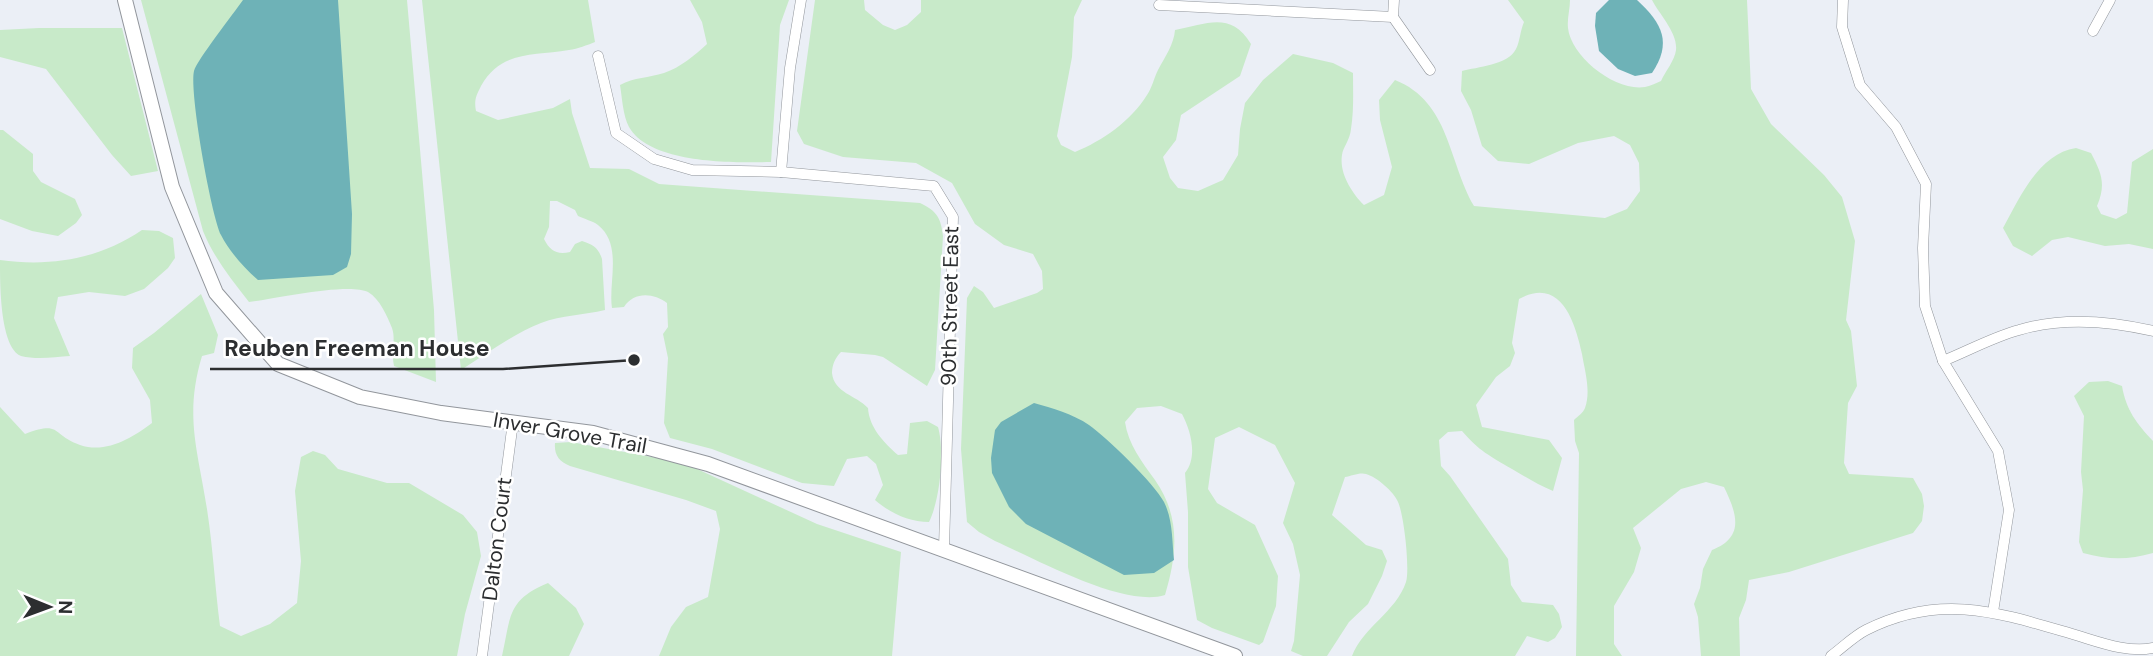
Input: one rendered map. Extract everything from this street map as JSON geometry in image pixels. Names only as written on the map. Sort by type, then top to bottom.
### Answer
[{"type":"street","name":"Inver Grove Trail","points":[[125,0],[172,187],[216,293],[278,364],[360,397],[441,413],[593,433],[708,464],[1235,656]]},
{"type":"street","points":[[598,56],[616,134],[654,159],[692,170],[781,172],[790,68],[801,0]]},
{"type":"street","points":[[1394,0],[1394,17],[1430,70]]},
{"type":"street","points":[[1843,0],[1842,27],[1860,85],[1896,127],[1926,184],[1923,248],[1925,306],[1943,361],[1998,451],[2010,510],[1993,611]]},
{"type":"street","points":[[2092,31],[2110,0]]},
{"type":"street","points":[[1159,5],[1394,17]]},
{"type":"street","name":"90th Street East","points":[[781,172],[934,186],[953,217],[944,549]]},
{"type":"street","points":[[1943,361],[2019,330],[2074,321],[2153,331]]},
{"type":"street","name":"Dalton Court","points":[[482,656],[513,422]]},
{"type":"street","points":[[1831,656],[1864,631],[1900,616],[1950,607],[1993,611],[2113,646],[2153,649]]},
{"type":"green space","points":[[141,0],[407,0],[434,310],[436,382],[394,366],[392,328],[380,303],[368,292],[358,289],[328,290],[249,302],[218,259],[203,231]]},
{"type":"green space","points":[[422,0],[588,0],[595,42],[582,47],[508,60],[489,74],[479,89],[475,104],[476,111],[498,120],[553,108],[570,99],[590,168],[629,169],[659,184],[920,203],[934,212],[941,224],[943,236],[935,370],[927,386],[883,357],[875,355],[841,352],[834,362],[832,373],[841,389],[868,408],[874,428],[898,455],[907,454],[910,423],[927,421],[938,427],[940,475],[929,522],[900,516],[875,500],[883,485],[876,464],[867,456],[847,459],[834,486],[802,483],[712,449],[670,438],[664,423],[668,358],[663,334],[668,327],[667,303],[644,295],[633,298],[624,307],[612,308],[613,265],[606,233],[596,224],[578,216],[575,210],[557,201],[550,201],[549,227],[544,239],[551,249],[561,253],[570,252],[575,244],[582,241],[597,249],[602,259],[605,310],[541,323],[510,338],[461,370]]},
{"type":"green space","points":[[690,0],[789,0],[780,25],[771,162],[715,161],[673,155],[640,139],[629,127],[620,85],[670,71],[707,44],[702,22]]},
{"type":"green space","points":[[815,0],[864,0],[865,10],[883,25],[895,30],[907,25],[921,12],[921,0],[1082,0],[1074,17],[1072,57],[1057,136],[1061,145],[1075,152],[1115,129],[1133,113],[1149,92],[1169,50],[1175,30],[1208,23],[1227,23],[1243,34],[1251,44],[1240,76],[1181,115],[1176,140],[1163,157],[1170,178],[1178,188],[1198,191],[1223,180],[1238,155],[1245,103],[1263,80],[1293,54],[1333,63],[1353,73],[1352,122],[1343,152],[1342,169],[1347,182],[1364,205],[1384,195],[1392,167],[1380,120],[1379,100],[1395,80],[1413,90],[1427,103],[1437,118],[1474,206],[1605,218],[1627,209],[1640,191],[1639,163],[1630,145],[1614,136],[1578,143],[1529,164],[1498,161],[1482,146],[1471,110],[1461,91],[1462,71],[1499,62],[1516,49],[1524,22],[1508,0],[1570,0],[1568,28],[1577,50],[1586,61],[1621,84],[1645,87],[1661,81],[1676,50],[1674,37],[1652,0],[1747,0],[1751,89],[1771,124],[1824,175],[1842,197],[1855,241],[1846,320],[1851,331],[1857,386],[1848,403],[1844,463],[1849,474],[1913,478],[1922,494],[1922,521],[1913,533],[1789,572],[1749,580],[1746,600],[1739,618],[1740,656],[1701,656],[1698,617],[1694,604],[1703,569],[1712,550],[1723,545],[1734,531],[1734,514],[1724,487],[1706,482],[1681,489],[1633,528],[1641,548],[1634,572],[1614,606],[1614,644],[1622,656],[1576,656],[1579,453],[1575,441],[1574,420],[1585,408],[1587,381],[1579,342],[1564,306],[1546,293],[1533,293],[1519,299],[1512,343],[1515,353],[1510,366],[1496,377],[1476,405],[1482,427],[1549,440],[1562,458],[1553,491],[1491,457],[1462,431],[1448,432],[1439,440],[1441,466],[1508,559],[1511,585],[1522,602],[1553,605],[1559,614],[1562,627],[1555,638],[1548,642],[1527,636],[1515,656],[1352,656],[1364,636],[1395,602],[1407,575],[1407,554],[1398,502],[1380,482],[1361,473],[1345,477],[1332,515],[1366,545],[1382,550],[1387,561],[1382,576],[1368,604],[1349,622],[1327,656],[1303,656],[1291,651],[1300,575],[1293,544],[1283,523],[1295,483],[1275,445],[1239,427],[1215,438],[1208,489],[1217,503],[1255,525],[1278,576],[1276,606],[1263,642],[1259,645],[1197,620],[1188,567],[1185,473],[1191,459],[1192,444],[1182,414],[1161,406],[1137,408],[1125,422],[1132,445],[1163,494],[1173,522],[1174,551],[1165,595],[1127,595],[1104,588],[1080,580],[995,541],[967,522],[961,449],[967,298],[974,286],[983,292],[994,308],[1037,293],[1043,289],[1042,271],[1033,254],[1004,245],[975,224],[952,183],[916,163],[843,157],[804,144],[797,131]]},
{"type":"green space","points":[[122,28],[158,171],[131,176],[46,69],[0,57],[0,30]]},
{"type":"green space","points":[[0,130],[33,154],[33,171],[41,182],[75,199],[82,215],[58,236],[32,231],[0,219]]},
{"type":"green space","points":[[2076,148],[2091,153],[2098,167],[2101,191],[2097,206],[2101,214],[2116,219],[2127,213],[2132,162],[2153,149],[2153,249],[2129,244],[2105,246],[2068,237],[2052,240],[2032,256],[2013,246],[2003,228],[2024,191],[2051,159]]},
{"type":"green space","points":[[142,230],[159,231],[173,238],[175,258],[168,268],[144,289],[125,296],[89,292],[58,297],[54,318],[70,356],[33,358],[21,356],[14,350],[5,328],[0,260],[38,262],[74,258],[109,248]]},
{"type":"green space","points":[[201,294],[218,335],[214,353],[202,356],[194,397],[194,433],[209,524],[220,626],[241,636],[270,624],[297,603],[301,561],[295,491],[301,457],[313,451],[325,455],[338,469],[387,483],[409,483],[463,515],[477,532],[481,556],[457,656],[0,656],[0,407],[25,434],[45,428],[56,430],[71,441],[90,447],[109,446],[136,434],[152,423],[150,400],[132,368],[133,348]]},
{"type":"green space","points":[[2108,381],[2122,386],[2133,416],[2153,441],[2153,553],[2135,557],[2110,558],[2083,553],[2079,542],[2084,416],[2074,396],[2089,382]]},
{"type":"green space","points":[[571,442],[684,463],[817,524],[901,552],[892,656],[659,656],[671,627],[686,607],[708,597],[720,529],[716,511],[570,466],[558,457],[555,443]]},
{"type":"green space","points":[[548,583],[576,608],[584,624],[569,656],[502,656],[510,620],[518,603],[535,589]]},
{"type":"water","points":[[243,0],[338,0],[352,214],[351,254],[347,267],[333,275],[258,280],[228,247],[217,223],[198,127],[194,71],[208,47]]},
{"type":"water","points":[[1609,0],[1637,0],[1653,17],[1662,34],[1663,43],[1662,52],[1652,73],[1635,76],[1618,69],[1599,51],[1596,13]]},
{"type":"water","points":[[1034,403],[1055,409],[1089,425],[1151,484],[1167,509],[1174,560],[1154,573],[1124,575],[1026,524],[1009,507],[992,473],[995,430],[1001,422]]},
{"type":"place","name":"Reuben Freeman House","points":[[634,360]]}]
